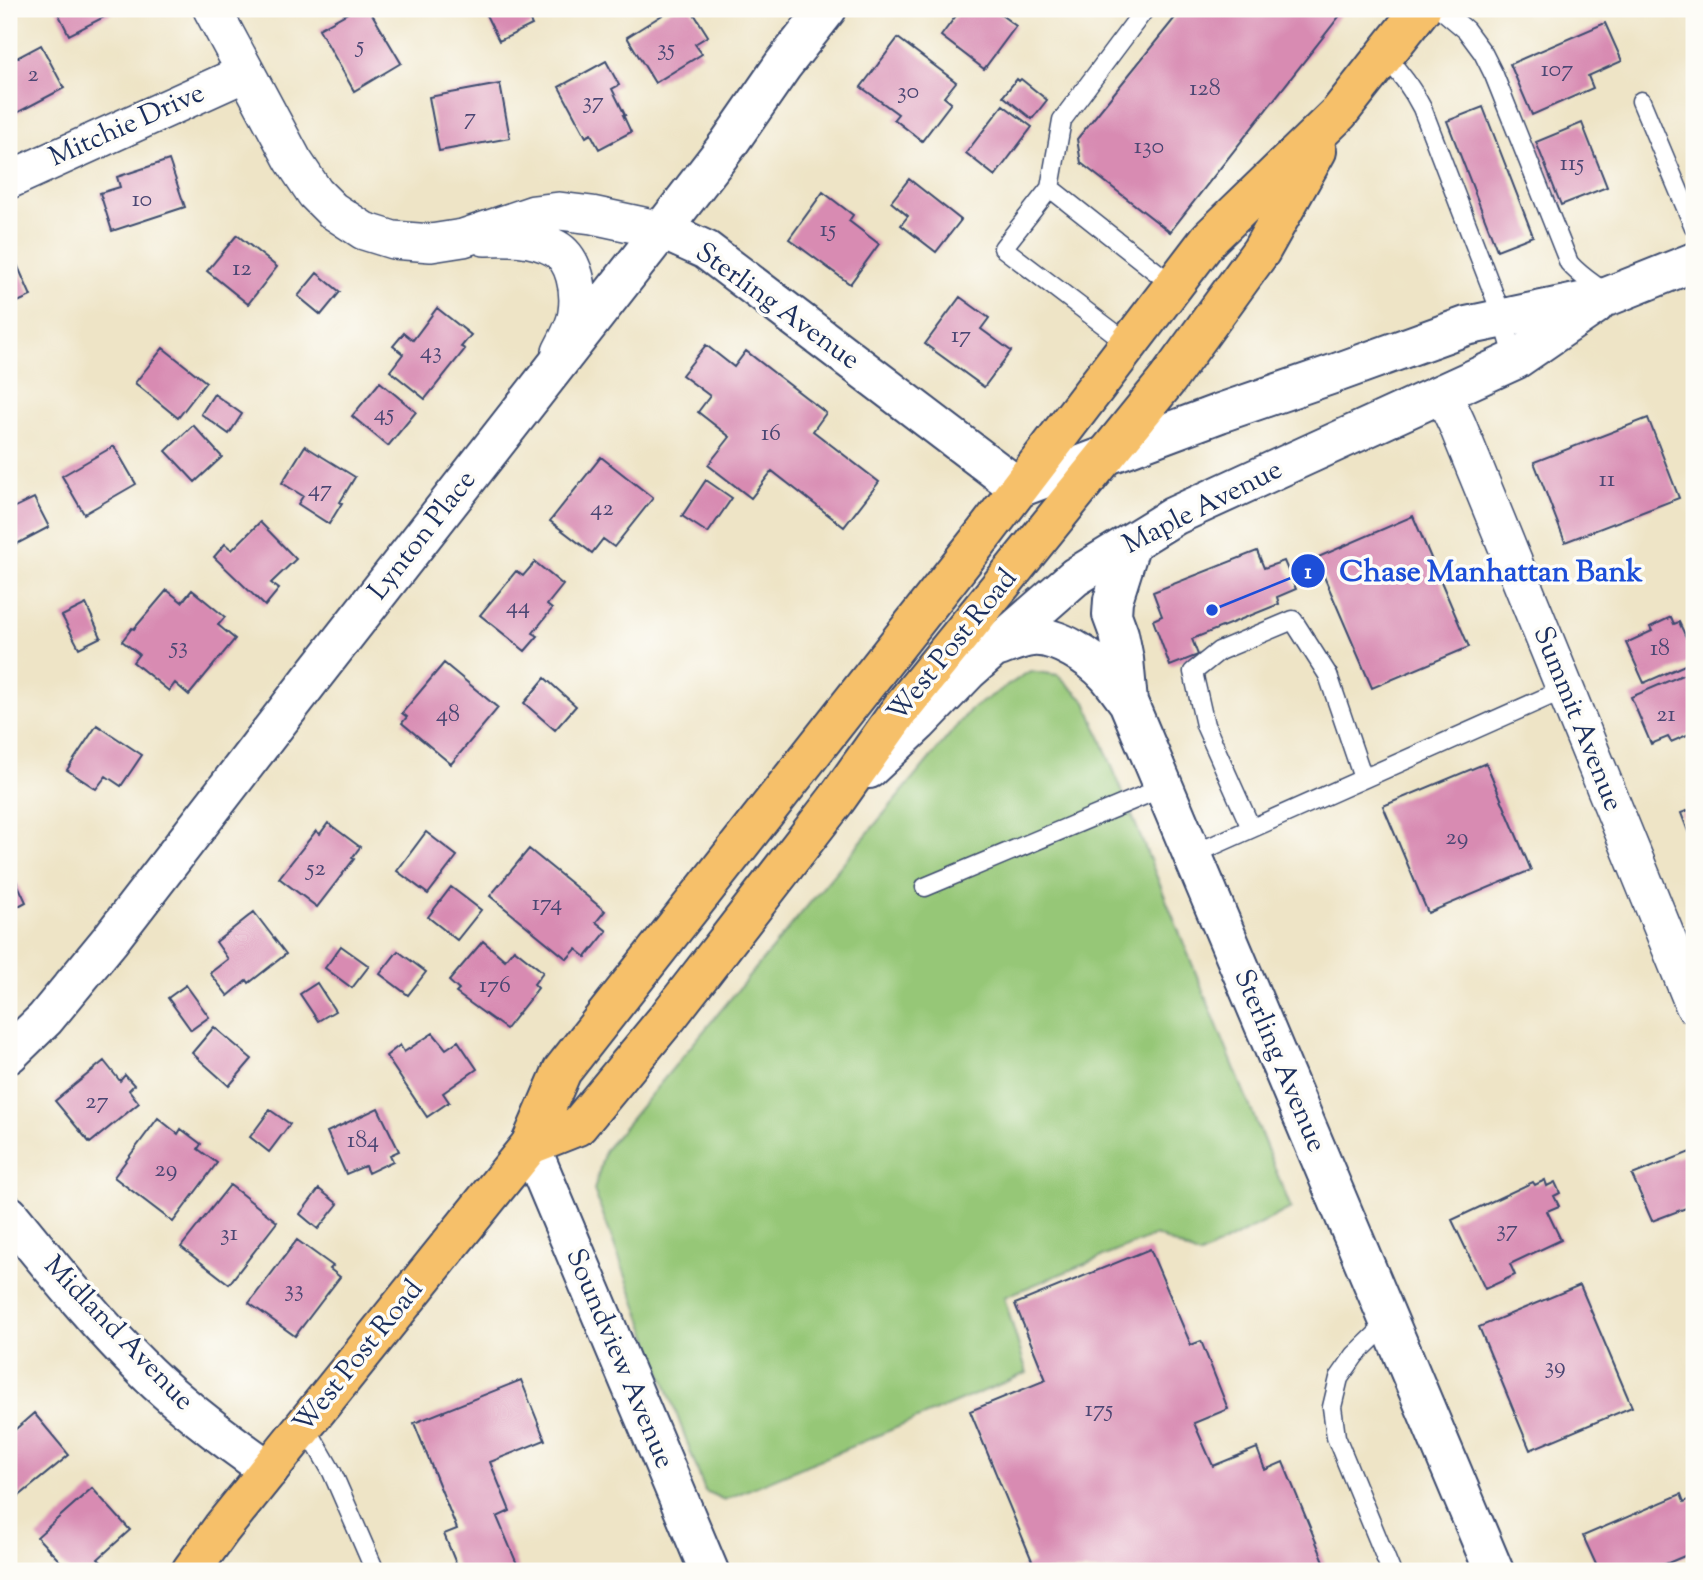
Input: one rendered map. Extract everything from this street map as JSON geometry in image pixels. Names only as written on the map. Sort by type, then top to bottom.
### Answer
[{"type":"main road","name":"West Post Road","points":[[191,1571],[268,1470],[530,1145],[562,1071],[1019,488],[1209,239],[1339,113],[1421,9]]},
{"type":"main road","name":"West Post Road","points":[[530,1145],[578,1126],[667,1017],[836,800],[902,707],[1168,380],[1261,251],[1339,113]]},
{"type":"street","name":"Sterling Avenue","points":[[212,9],[293,160],[315,193],[332,209],[364,231],[393,240],[431,243],[463,238],[510,236],[534,240],[556,248],[567,260],[578,292],[577,314],[556,365]]},
{"type":"street","name":"Lynton Place","points":[[9,1054],[45,1019],[110,940],[297,696],[662,230],[827,9]]},
{"type":"street","name":"Mitchie Drive","points":[[9,180],[246,73]]},
{"type":"street","name":"Sterling Avenue","points":[[463,238],[534,214],[559,211],[662,230],[706,250],[1019,488]]},
{"type":"street","points":[[1019,488],[1466,326],[1609,296],[1694,262]]},
{"type":"street","name":"Maple Avenue","points":[[836,800],[918,723],[968,671],[1075,577],[1174,516],[1515,360],[1609,296]]},
{"type":"street","name":"Summit Avenue","points":[[1443,394],[1694,1005]]},
{"type":"street","name":"Sterling Avenue","points":[[1131,542],[1113,600],[1112,615],[1124,659],[1128,702],[1494,1571]]},
{"type":"street","points":[[995,649],[1035,636],[1070,646],[1107,674],[1128,702]]},
{"type":"street","name":"Soundview Avenue","points":[[530,1145],[709,1571]]},
{"type":"street","name":"Midland Avenue","points":[[9,1215],[78,1298],[147,1374],[218,1434],[268,1470]]},
{"type":"lane","points":[[1129,344],[1003,248],[1050,188],[1062,120],[1146,9]]},
{"type":"lane","points":[[1441,9],[1466,30],[1489,64],[1569,263],[1580,276],[1609,296]]},
{"type":"lane","points":[[1384,55],[1408,82],[1422,108],[1503,318],[1515,360]]},
{"type":"lane","points":[[1641,101],[1694,227]]},
{"type":"lane","points":[[1050,188],[1174,286]]},
{"type":"lane","points":[[1251,828],[1205,725],[1193,672],[1219,651],[1293,620],[1328,675],[1363,778]]},
{"type":"lane","points":[[1192,855],[1565,689]]},
{"type":"lane","points":[[925,887],[1164,787]]},
{"type":"lane","points":[[1389,1322],[1355,1355],[1339,1378],[1332,1407],[1336,1437],[1391,1571]]},
{"type":"lane","points":[[305,1425],[332,1472],[375,1571]]},
{"type":"green space","points":[[1030,671],[1058,675],[1086,702],[1291,1208],[1199,1256],[1156,1235],[1004,1297],[1027,1373],[724,1500],[705,1491],[594,1190],[605,1150],[970,710]]},
{"type":"building","points":[[56,9],[109,9],[112,13],[69,35]]},
{"type":"building","points":[[355,9],[369,9],[401,63],[354,91],[319,29]]},
{"type":"building","points":[[483,9],[524,9],[532,25],[499,41]]},
{"type":"building","points":[[672,9],[691,9],[708,36],[695,44],[702,54],[655,83],[627,37]]},
{"type":"building","points":[[961,9],[993,9],[1016,26],[984,69],[941,36]]},
{"type":"building","points":[[1182,9],[1345,9],[1170,232],[1081,163],[1077,139]]},
{"type":"building","points":[[1605,23],[1622,61],[1588,76],[1593,88],[1532,115],[1510,64]]},
{"type":"building","points":[[898,38],[956,82],[944,97],[951,103],[922,141],[894,119],[898,114],[861,87]]},
{"type":"building","points":[[41,45],[64,88],[13,115],[12,111],[9,112],[9,62]]},
{"type":"building","points":[[606,61],[619,85],[612,89],[631,132],[599,149],[591,134],[586,137],[559,87]]},
{"type":"building","points":[[1017,79],[1021,79],[1047,100],[1032,119],[1003,96]]},
{"type":"building","points":[[500,84],[510,138],[439,151],[429,97]]},
{"type":"building","points":[[1003,105],[1032,127],[995,176],[966,153]]},
{"type":"building","points":[[1483,107],[1533,236],[1497,250],[1447,121]]},
{"type":"building","points":[[1582,123],[1607,187],[1561,205],[1536,142]]},
{"type":"building","points":[[169,160],[185,207],[112,231],[100,193],[120,187],[117,177]]},
{"type":"building","points":[[909,179],[961,220],[936,252],[901,225],[908,216],[891,202]]},
{"type":"building","points":[[823,192],[853,215],[849,221],[879,244],[850,284],[789,239]]},
{"type":"building","points":[[237,235],[277,267],[248,304],[207,271]]},
{"type":"building","points":[[11,251],[31,296],[9,306],[9,252]]},
{"type":"building","points":[[317,273],[340,292],[321,315],[298,296]]},
{"type":"building","points":[[960,297],[989,318],[981,329],[1011,351],[984,387],[925,344]]},
{"type":"building","points":[[437,308],[471,335],[461,347],[465,349],[425,399],[390,371],[403,354],[393,346],[404,333],[413,340]]},
{"type":"building","points":[[706,345],[734,367],[746,351],[826,413],[813,431],[879,482],[844,527],[772,471],[751,498],[708,465],[730,437],[698,412],[710,396],[682,375]]},
{"type":"building","points":[[163,348],[206,382],[178,418],[135,383]]},
{"type":"building","points":[[380,382],[416,412],[388,446],[352,416]]},
{"type":"building","points":[[214,394],[242,414],[229,434],[201,414]]},
{"type":"building","points":[[1648,418],[1679,498],[1565,542],[1534,462]]},
{"type":"building","points":[[193,425],[222,457],[195,482],[166,451]]},
{"type":"building","points":[[114,446],[136,484],[84,514],[62,476]]},
{"type":"building","points":[[305,446],[355,477],[329,524],[298,504],[303,496],[282,483]]},
{"type":"building","points":[[601,457],[653,498],[614,547],[603,539],[592,553],[550,521]]},
{"type":"building","points":[[706,480],[732,498],[708,533],[682,516]]},
{"type":"building","points":[[34,498],[49,527],[13,546],[9,538],[9,510]]},
{"type":"building","points":[[1413,516],[1469,647],[1372,688],[1316,558]]},
{"type":"building","points":[[260,522],[296,559],[271,583],[279,589],[265,606],[214,557],[225,544],[232,550]]},
{"type":"building","points":[[1257,551],[1264,568],[1284,561],[1296,589],[1277,597],[1279,604],[1192,639],[1198,655],[1170,666],[1153,620],[1162,616],[1153,592]]},
{"type":"building","points":[[535,562],[563,585],[547,605],[552,609],[533,633],[538,636],[525,651],[480,615],[516,571],[523,576]]},
{"type":"building","points":[[167,590],[182,602],[192,590],[225,617],[218,625],[235,639],[189,695],[175,683],[169,691],[133,662],[139,654],[122,641]]},
{"type":"building","points":[[86,604],[101,637],[79,648],[62,616]]},
{"type":"building","points":[[1671,617],[1674,624],[1679,622],[1694,654],[1694,661],[1644,683],[1626,643],[1652,631],[1650,627]]},
{"type":"building","points":[[444,663],[498,708],[451,764],[402,723],[407,717],[402,713]]},
{"type":"building","points":[[1694,670],[1694,732],[1671,742],[1668,737],[1651,744],[1631,697]]},
{"type":"building","points":[[545,678],[576,706],[555,730],[524,703]]},
{"type":"building","points":[[97,725],[142,755],[121,786],[106,776],[96,789],[67,770]]},
{"type":"building","points":[[1486,763],[1531,870],[1428,913],[1383,806]]},
{"type":"building","points":[[1694,808],[1694,847],[1681,813]]},
{"type":"building","points":[[328,823],[360,847],[352,858],[354,859],[317,907],[279,878],[316,831],[320,834]]},
{"type":"building","points":[[426,832],[457,856],[428,894],[397,871]]},
{"type":"building","points":[[529,849],[605,911],[596,922],[607,931],[586,957],[576,949],[567,959],[490,896]]},
{"type":"building","points":[[11,870],[26,902],[9,911],[9,871]]},
{"type":"building","points":[[451,887],[481,910],[457,940],[428,917]]},
{"type":"building","points":[[254,912],[286,954],[228,996],[210,973],[228,959],[216,942]]},
{"type":"building","points":[[483,941],[505,960],[514,949],[543,972],[534,984],[538,988],[506,1029],[456,993],[459,990],[449,981]]},
{"type":"building","points":[[341,946],[369,966],[352,988],[325,968]]},
{"type":"building","points":[[398,951],[426,972],[408,995],[380,974]]},
{"type":"building","points":[[317,983],[335,1011],[318,1021],[300,994]]},
{"type":"building","points":[[186,985],[209,1017],[191,1030],[168,998]]},
{"type":"building","points":[[214,1027],[252,1059],[229,1086],[192,1053]]},
{"type":"building","points":[[433,1033],[446,1049],[458,1041],[477,1069],[443,1093],[449,1102],[427,1117],[386,1056],[400,1045],[404,1052]]},
{"type":"building","points":[[104,1061],[120,1081],[125,1075],[134,1085],[129,1090],[139,1103],[90,1143],[55,1101]]},
{"type":"building","points":[[378,1108],[399,1151],[390,1155],[393,1161],[368,1173],[365,1166],[346,1174],[327,1132]]},
{"type":"building","points":[[270,1110],[290,1124],[269,1152],[250,1137]]},
{"type":"building","points":[[158,1118],[178,1134],[181,1129],[201,1144],[198,1149],[217,1163],[173,1222],[114,1177]]},
{"type":"building","points":[[1690,1152],[1694,1166],[1694,1205],[1652,1221],[1632,1175]]},
{"type":"building","points":[[1545,1180],[1547,1186],[1555,1182],[1560,1193],[1554,1196],[1559,1206],[1547,1211],[1561,1240],[1510,1264],[1515,1275],[1485,1289],[1452,1220],[1533,1182],[1535,1185]]},
{"type":"building","points":[[230,1185],[277,1222],[229,1284],[181,1247]]},
{"type":"building","points":[[319,1189],[338,1204],[318,1229],[300,1214]]},
{"type":"building","points":[[297,1240],[333,1266],[330,1269],[340,1277],[295,1336],[249,1303]]},
{"type":"building","points":[[1150,1249],[1191,1345],[1201,1341],[1228,1409],[1194,1423],[1213,1466],[1257,1448],[1265,1470],[1283,1462],[1328,1571],[1012,1571],[1033,1563],[970,1411],[1046,1380],[1015,1304]]},
{"type":"building","points":[[1580,1285],[1632,1407],[1530,1450],[1479,1327]]},
{"type":"building","points":[[521,1380],[545,1440],[490,1462],[510,1511],[497,1517],[520,1571],[459,1571],[444,1534],[457,1529],[414,1423]]},
{"type":"building","points":[[34,1413],[69,1455],[19,1496],[9,1484],[9,1435]]},
{"type":"building","points":[[92,1488],[130,1530],[98,1559],[102,1563],[93,1571],[69,1571],[37,1537]]},
{"type":"building","points":[[1681,1494],[1684,1502],[1694,1498],[1694,1552],[1649,1571],[1599,1571],[1583,1536]]},
{"type":"place","name":"Chase Manhattan Bank","points":[[1212,610]]}]
